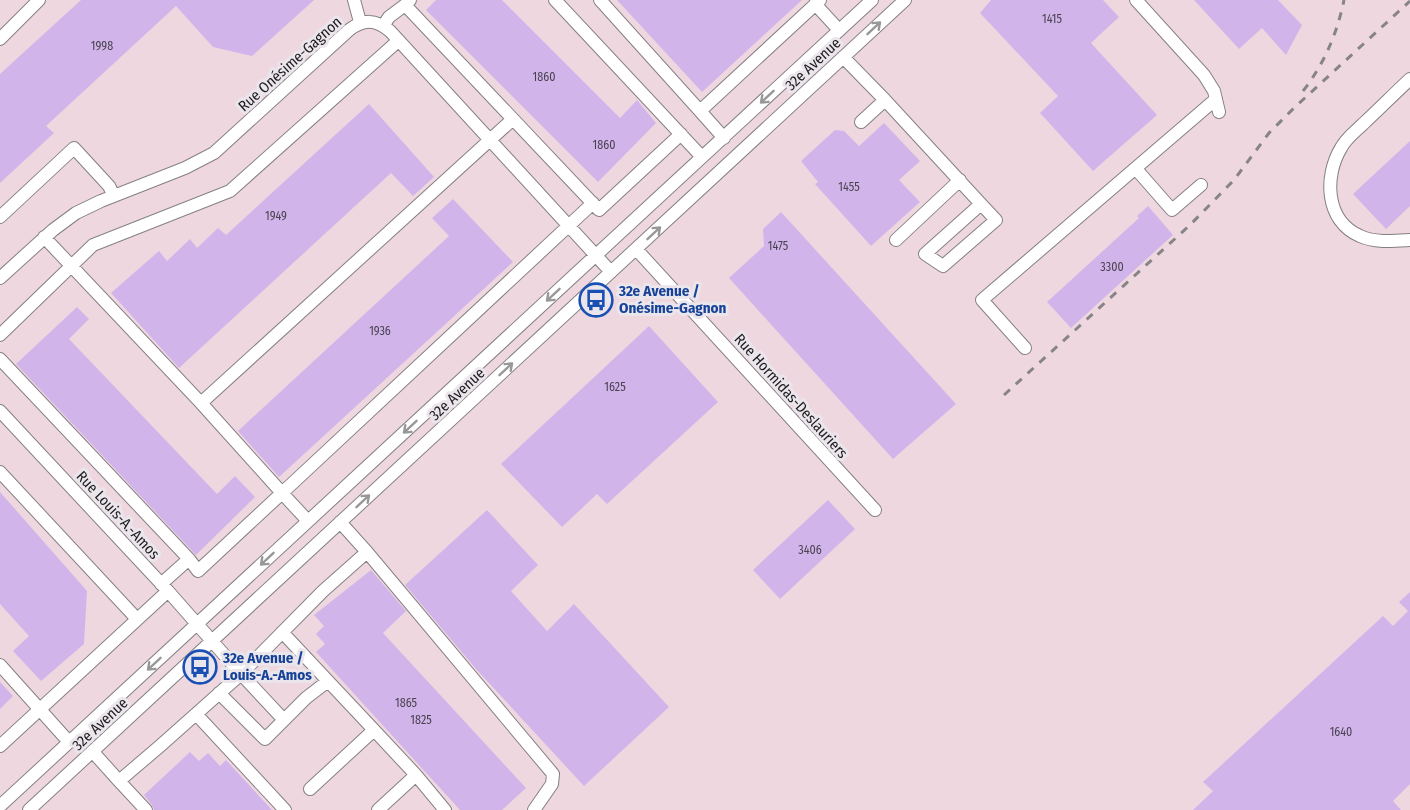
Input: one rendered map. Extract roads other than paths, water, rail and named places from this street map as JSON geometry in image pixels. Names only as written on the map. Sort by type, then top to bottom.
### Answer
[{"type":"street","points":[[0,39],[39,0]]},
{"type":"street","points":[[354,0],[360,22]]},
{"type":"street","points":[[555,0],[702,157]]},
{"type":"street","points":[[600,0],[724,138]]},
{"type":"street","name":"32e Avenue","points":[[0,806],[872,0]]},
{"type":"street","name":"32e Avenue","points":[[29,810],[905,0]]},
{"type":"street","points":[[1136,0],[1204,75],[1216,99],[1219,112]]},
{"type":"street","points":[[611,272],[382,26],[407,2],[599,210],[681,134]]},
{"type":"street","points":[[700,111],[818,2],[839,30]]},
{"type":"street","name":"Rue Onésime-Gagnon","points":[[0,278],[44,237],[76,213],[185,168],[214,153],[360,22],[370,21],[382,26]]},
{"type":"street","points":[[0,335],[93,245],[230,191],[398,41]]},
{"type":"street","points":[[843,57],[885,100],[996,220],[943,266],[925,254],[981,204]]},
{"type":"street","points":[[1410,79],[1342,146],[1332,171],[1330,190],[1336,215],[1354,233],[1375,240],[1410,240]]},
{"type":"street","points":[[1024,348],[982,300],[1216,99]]},
{"type":"street","points":[[861,122],[885,100]]},
{"type":"street","points":[[201,403],[513,118]]},
{"type":"street","points":[[0,217],[74,148],[109,186],[114,196]]},
{"type":"street","points":[[1136,169],[1172,210],[1201,185]]},
{"type":"street","points":[[896,240],[960,180]]},
{"type":"street","points":[[0,359],[198,571],[593,203]]},
{"type":"street","points":[[44,237],[201,403],[308,521]]},
{"type":"street","name":"Rue Hormidas-Deslauriers","points":[[636,249],[875,510]]},
{"type":"street","name":"Rue Louis-A.-Amos","points":[[0,411],[284,720]]},
{"type":"street","points":[[0,472],[137,619]]},
{"type":"street","points":[[340,522],[553,774],[552,784],[534,810]]},
{"type":"street","points":[[119,781],[241,674],[323,591],[367,552]]},
{"type":"street","points":[[0,746],[137,619],[189,559]]},
{"type":"street","points":[[282,632],[416,775],[445,810]]},
{"type":"street","points":[[0,665],[69,742]]},
{"type":"street","points":[[219,693],[265,739],[328,681]]},
{"type":"street","points":[[196,714],[285,810]]},
{"type":"street","points":[[310,789],[374,730]]},
{"type":"street","points":[[93,752],[146,810]]},
{"type":"street","points":[[378,810],[416,775]]},
{"type":"railway","points":[[1303,91],[1329,48],[1344,0]]},
{"type":"railway","points":[[1004,395],[1190,225],[1234,180],[1269,133],[1410,1]]},
{"type":"place","name":"32e Avenue / Onésime-Gagnon","points":[[596,300]]},
{"type":"place","name":"32e Avenue / Louis-A.-Amos","points":[[200,667]]}]
